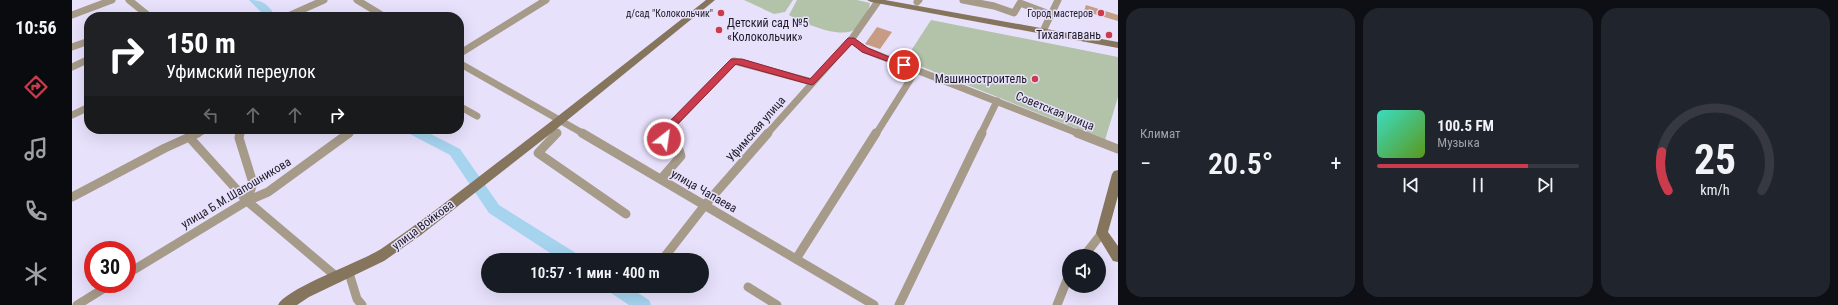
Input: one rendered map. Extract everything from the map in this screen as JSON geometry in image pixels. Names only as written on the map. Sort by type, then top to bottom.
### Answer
[{"type":"main road","name":"улица Войкова","points":[[285,305],[304,293],[379,257],[417,231],[711,0]]},
{"type":"main road","points":[[876,0],[1118,45]]},
{"type":"main road","points":[[1118,174],[1102,233],[1118,257]]},
{"type":"street","points":[[72,15],[112,0]]},
{"type":"street","points":[[129,0],[144,12]]},
{"type":"street","points":[[297,12],[324,0]]},
{"type":"street","points":[[357,0],[377,12]]},
{"type":"street","points":[[464,51],[546,0]]},
{"type":"street","name":"Уфимская улица","points":[[668,253],[705,205],[812,82],[851,40],[876,0]]},
{"type":"street","points":[[963,0],[994,6],[1014,13],[1020,1],[1052,15]]},
{"type":"street","points":[[1043,31],[1058,0]]},
{"type":"street","name":"Советская улица","points":[[851,40],[865,50],[1118,149]]},
{"type":"street","points":[[72,47],[84,43]]},
{"type":"street","points":[[661,179],[681,156],[679,150],[664,139],[664,132],[734,61],[812,82]]},
{"type":"street","points":[[72,67],[84,62]]},
{"type":"street","name":"улица Чапаева","points":[[464,66],[560,120],[874,305]]},
{"type":"street","points":[[796,259],[917,70]]},
{"type":"street","points":[[899,305],[997,101]]},
{"type":"street","points":[[72,115],[84,109]]},
{"type":"street","points":[[464,109],[477,116]]},
{"type":"street","points":[[550,128],[557,133],[538,154],[626,214]]},
{"type":"street","points":[[72,197],[166,148],[198,134]]},
{"type":"street","points":[[239,134],[239,138],[253,183],[247,200]]},
{"type":"street","name":"улица Б.М.Шапошникова","points":[[136,268],[247,200],[268,192],[348,134]]},
{"type":"street","points":[[190,138],[247,200],[343,275],[362,305]]},
{"type":"street","points":[[1089,249],[1102,233]]},
{"type":"street","points":[[748,287],[776,305]]},
{"type":"street","points":[[1057,305],[1062,292]]},
{"type":"street","points":[[77,305],[96,293]]},
{"type":"green space","points":[[744,0],[793,0],[785,12],[774,14]]},
{"type":"green space","points":[[797,0],[857,0],[870,3],[867,12],[858,27],[851,32],[842,33],[813,26],[789,15]]},
{"type":"green space","name":"Машиностроитель","points":[[931,20],[1118,57],[1118,97],[1105,140],[905,60]]},
{"type":"building","name":"Город мастеров","points":[[1086,5],[1118,15],[1118,21],[1084,11]]},
{"type":"building","points":[[877,27],[892,32],[880,49],[865,44]]},
{"type":"waterway","points":[[254,0],[267,12]]},
{"type":"waterway","points":[[420,134],[455,152],[494,209],[563,253]]},
{"type":"waterway","points":[[625,293],[643,305]]},
{"type":"place","name":"д/сад \"Колокольчик\"","points":[[721,13]]},
{"type":"place","name":"Город мастеров","points":[[1101,13]]},
{"type":"place","name":"Детский сад №5 «Колокольчик»","points":[[719,30]]},
{"type":"place","name":"Тихая гавань","points":[[1109,35]]},
{"type":"place","name":"Машиностроитель","points":[[1035,79]]},
{"type":"route","points":[[664,139],[664,132],[734,61],[812,82],[851,40],[865,50],[904,65]]}]
